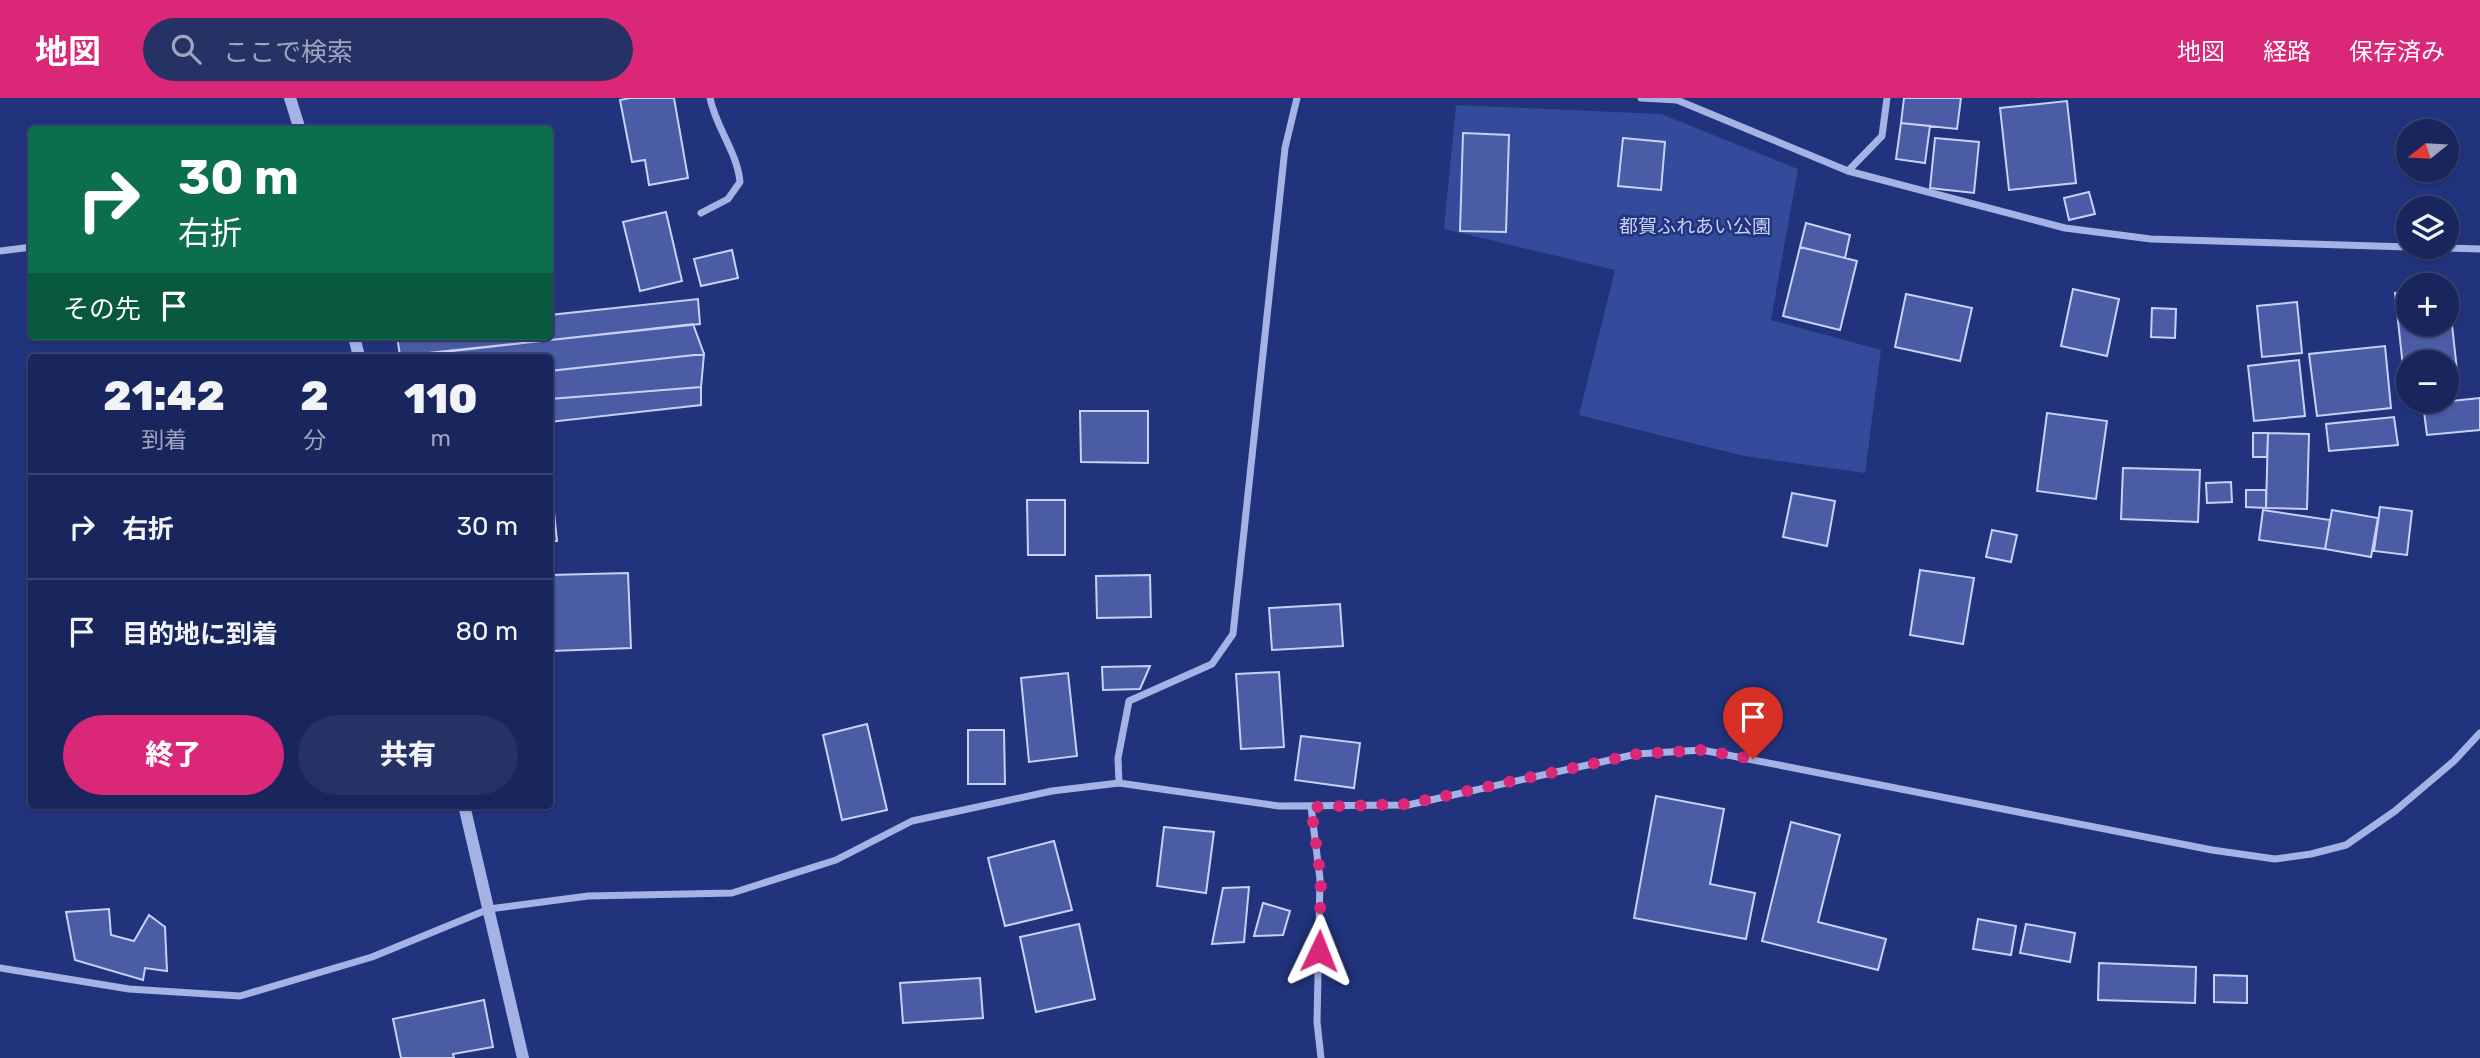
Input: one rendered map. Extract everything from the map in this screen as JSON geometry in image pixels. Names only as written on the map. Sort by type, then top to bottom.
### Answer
[{"type":"street","points":[[290,98],[299,126]]},
{"type":"street","points":[[701,213],[727,199],[740,182],[738,163],[717,121],[710,98]]},
{"type":"street","points":[[1119,783],[1118,758],[1129,701],[1212,664],[1233,634],[1285,148],[1297,98]]},
{"type":"street","points":[[1641,98],[1677,100],[1848,171],[2066,228],[2151,239],[2396,247]]},
{"type":"street","points":[[1848,171],[1882,136],[1887,98]]},
{"type":"street","points":[[0,251],[28,248]]},
{"type":"street","points":[[2459,248],[2480,249]]},
{"type":"street","points":[[0,968],[130,989],[240,996],[372,957],[489,909],[588,896],[732,893],[836,860],[912,821],[1052,791],[1119,783],[1279,806],[1408,804],[1637,754],[1702,750],[2212,850],[2275,859],[2346,845],[2374,827],[2454,761],[2480,733]]},
{"type":"street","points":[[1311,807],[1321,880],[1317,1022],[1321,1058]]},
{"type":"street","points":[[465,809],[523,1058]]},
{"type":"green space","name":"都賀ふれあい公園","points":[[1456,105],[1661,114],[1798,169],[1771,320],[1881,350],[1865,473],[1744,456],[1579,415],[1615,270],[1444,229]]},
{"type":"building","points":[[674,98],[688,178],[649,185],[645,160],[632,162],[620,100]]},
{"type":"building","points":[[1904,98],[1961,98],[1957,129],[1901,123]]},
{"type":"building","points":[[2067,101],[2076,183],[2009,190],[2000,108]]},
{"type":"building","points":[[1901,123],[1930,126],[1925,163],[1896,159]]},
{"type":"building","points":[[1463,133],[1509,135],[1506,232],[1460,231]]},
{"type":"building","points":[[1623,138],[1665,142],[1661,190],[1618,186]]},
{"type":"building","points":[[1935,138],[1979,142],[1974,193],[1930,188]]},
{"type":"building","points":[[2089,192],[2095,214],[2069,220],[2064,198]]},
{"type":"building","points":[[666,212],[682,281],[640,291],[623,222]]},
{"type":"building","points":[[1806,223],[1850,235],[1845,258],[1800,247]]},
{"type":"building","points":[[1800,247],[1857,261],[1840,330],[1783,316]]},
{"type":"building","points":[[732,250],[738,278],[701,286],[694,259]]},
{"type":"building","points":[[2073,289],[2119,299],[2107,356],[2061,346]]},
{"type":"building","points":[[1906,294],[1972,308],[1960,361],[1895,347]]},
{"type":"building","points":[[698,299],[700,324],[553,340],[553,315]]},
{"type":"building","points":[[2297,302],[2302,353],[2262,357],[2257,306]]},
{"type":"building","points":[[2152,308],[2176,309],[2175,338],[2151,337]]},
{"type":"building","points":[[693,324],[704,354],[553,371],[553,354],[427,354]]},
{"type":"building","points":[[2400,336],[2453,336],[2455,350],[2401,350]]},
{"type":"building","points":[[398,340],[550,340],[419,354],[400,354]]},
{"type":"building","points":[[2385,346],[2391,408],[2317,416],[2309,354]]},
{"type":"building","points":[[704,354],[701,387],[553,399],[553,371]]},
{"type":"building","points":[[2299,360],[2305,416],[2254,421],[2248,366]]},
{"type":"building","points":[[701,387],[701,405],[553,422],[553,399]]},
{"type":"building","points":[[2480,398],[2480,430],[2427,435],[2424,413],[2459,413],[2459,400]]},
{"type":"building","points":[[1080,411],[1148,411],[1148,463],[1081,462]]},
{"type":"building","points":[[2047,413],[2107,421],[2096,499],[2037,491]]},
{"type":"building","points":[[2394,417],[2398,445],[2329,451],[2326,424]]},
{"type":"building","points":[[2253,433],[2268,433],[2267,457],[2253,457]]},
{"type":"building","points":[[2268,433],[2309,434],[2307,509],[2266,508]]},
{"type":"building","points":[[2123,468],[2200,470],[2198,522],[2121,519]]},
{"type":"building","points":[[2231,482],[2232,502],[2207,503],[2206,483]]},
{"type":"building","points":[[2246,490],[2266,490],[2266,508],[2246,507]]},
{"type":"building","points":[[1792,493],[1835,501],[1827,546],[1783,537]]},
{"type":"building","points":[[1027,500],[1065,500],[1065,555],[1028,555]]},
{"type":"building","points":[[2380,507],[2412,511],[2407,555],[2374,551]]},
{"type":"building","points":[[2263,510],[2330,520],[2325,549],[2259,540]]},
{"type":"building","points":[[2332,510],[2378,518],[2371,557],[2325,549]]},
{"type":"building","points":[[553,512],[557,541],[553,542]]},
{"type":"building","points":[[1992,530],[2017,535],[2011,562],[1986,557]]},
{"type":"building","points":[[1920,570],[1974,578],[1963,644],[1910,635]]},
{"type":"building","points":[[628,573],[631,648],[553,651],[553,575]]},
{"type":"building","points":[[1150,575],[1151,617],[1097,618],[1096,576]]},
{"type":"building","points":[[1340,604],[1343,646],[1272,650],[1269,608]]},
{"type":"building","points":[[1150,666],[1140,689],[1103,690],[1102,667]]},
{"type":"building","points":[[1279,672],[1284,747],[1241,749],[1236,674]]},
{"type":"building","points":[[1068,673],[1077,756],[1029,762],[1021,678]]},
{"type":"building","points":[[867,724],[887,810],[842,820],[823,735]]},
{"type":"building","points":[[968,730],[1004,730],[1005,784],[968,784]]},
{"type":"building","points":[[1301,736],[1360,743],[1354,788],[1295,780]]},
{"type":"building","points":[[1656,796],[1724,809],[1710,884],[1755,893],[1746,939],[1634,918]]},
{"type":"building","points":[[1791,822],[1840,835],[1818,922],[1886,939],[1878,970],[1762,941]]},
{"type":"building","points":[[1164,827],[1214,832],[1206,893],[1157,886]]},
{"type":"building","points":[[1054,841],[1072,910],[1005,926],[988,858]]},
{"type":"building","points":[[1249,887],[1244,942],[1212,944],[1223,888]]},
{"type":"building","points":[[1263,903],[1290,911],[1283,935],[1254,936]]},
{"type":"building","points":[[109,909],[111,935],[134,941],[149,915],[165,927],[167,971],[145,968],[143,980],[75,960],[66,912]]},
{"type":"building","points":[[1978,919],[2016,926],[2011,955],[1973,949]]},
{"type":"building","points":[[1079,924],[1095,999],[1036,1012],[1020,937]]},
{"type":"building","points":[[2026,924],[2075,933],[2070,962],[2020,953]]},
{"type":"building","points":[[2099,963],[2196,967],[2195,1003],[2098,1000]]},
{"type":"building","points":[[2214,975],[2247,976],[2247,1003],[2214,1002]]},
{"type":"building","points":[[980,978],[983,1018],[903,1023],[900,983]]},
{"type":"building","points":[[484,1000],[493,1047],[453,1054],[454,1058],[401,1058],[393,1019]]},
{"type":"route","points":[[1319,951],[1321,880],[1311,807],[1408,804],[1637,754],[1702,750],[1753,759]]}]
